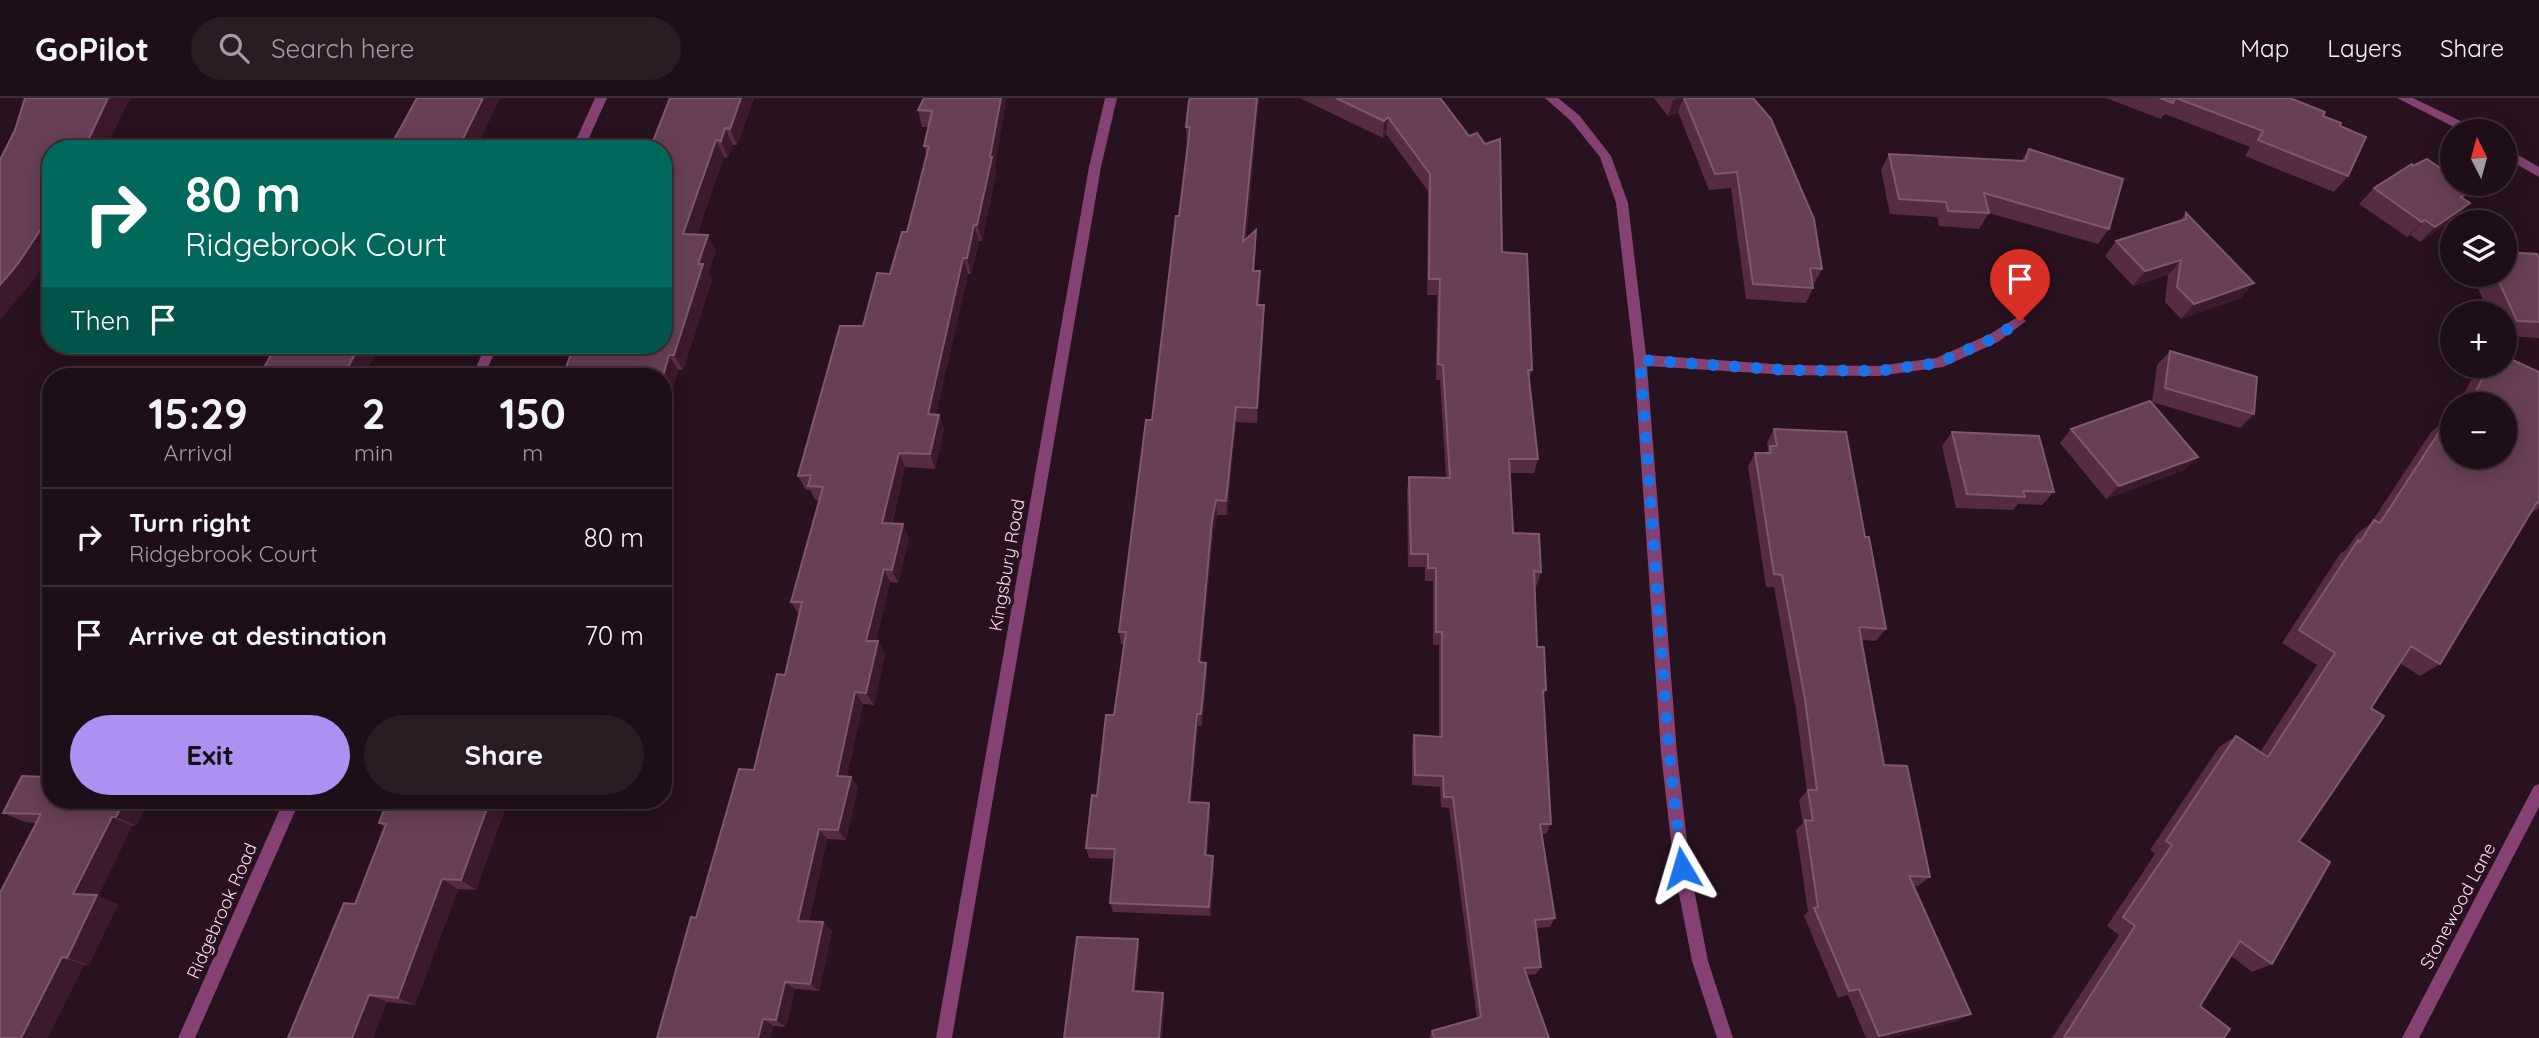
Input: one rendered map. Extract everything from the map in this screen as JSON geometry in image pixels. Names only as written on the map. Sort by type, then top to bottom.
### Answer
[{"type":"street","points":[[582,140],[601,98]]},
{"type":"street","name":"Kingsbury Road","points":[[944,1038],[1095,167],[1111,98]]},
{"type":"street","points":[[1551,98],[1575,118],[1605,156],[1622,203],[1640,360],[1669,753],[1682,868],[1700,961],[1725,1038]]},
{"type":"street","points":[[2403,98],[2446,119]]},
{"type":"street","points":[[2517,159],[2539,173]]},
{"type":"street","points":[[1640,360],[1786,370],[1878,371],[1938,363],[1994,338],[2020,321]]},
{"type":"street","name":"Stonewood Lane","points":[[2410,1038],[2539,791]]},
{"type":"street","name":"Ridgebrook Road","points":[[186,1038],[288,809]]},
{"type":"building","points":[[25,98],[108,98],[88,140],[42,140],[42,228],[0,285],[0,160],[15,130]]},
{"type":"building","points":[[417,98],[483,98],[462,140],[394,140]]},
{"type":"building","points":[[670,98],[741,98],[730,129],[725,128],[721,141],[716,140],[683,234],[708,235],[698,264],[703,264],[674,355],[669,355],[665,368],[566,368],[571,354],[672,354],[672,140],[654,140]]},
{"type":"building","points":[[924,98],[1001,98],[992,157],[977,225],[974,225],[967,258],[963,258],[928,414],[939,415],[930,454],[899,453],[882,523],[903,524],[892,570],[884,569],[866,641],[878,641],[866,693],[855,692],[837,776],[851,777],[838,830],[819,829],[798,921],[823,922],[810,984],[785,982],[776,1020],[763,1019],[758,1038],[657,1038],[691,917],[696,918],[739,769],[754,770],[777,674],[785,675],[802,602],[791,602],[823,487],[808,486],[811,475],[798,476],[840,326],[863,326],[877,273],[890,274],[902,232],[907,232],[929,146],[924,146],[932,111],[918,110]]},
{"type":"building","points":[[1190,98],[1257,98],[1243,242],[1256,230],[1253,271],[1260,271],[1257,305],[1264,305],[1257,408],[1236,407],[1226,501],[1216,500],[1212,521],[1199,662],[1206,663],[1201,714],[1197,714],[1189,802],[1209,803],[1205,855],[1213,856],[1209,907],[1110,903],[1115,849],[1086,848],[1092,795],[1097,796],[1106,715],[1114,715],[1126,632],[1119,632],[1146,420],[1152,420],[1176,216],[1179,216],[1190,127],[1186,127]]},
{"type":"building","points":[[1336,98],[1440,98],[1469,136],[1477,133],[1485,144],[1500,139],[1502,252],[1527,254],[1532,370],[1528,370],[1538,459],[1509,459],[1513,533],[1539,534],[1541,572],[1534,571],[1537,647],[1544,647],[1546,690],[1543,690],[1551,824],[1540,824],[1555,918],[1535,920],[1541,967],[1524,968],[1549,1038],[1434,1038],[1432,1031],[1481,1017],[1453,797],[1444,797],[1443,776],[1415,775],[1414,735],[1442,737],[1442,632],[1436,632],[1436,568],[1428,568],[1428,554],[1411,554],[1409,477],[1450,478],[1443,365],[1438,364],[1440,279],[1429,279],[1430,174],[1388,117],[1384,121]]},
{"type":"building","points":[[1684,98],[1753,98],[1771,119],[1814,219],[1822,269],[1810,268],[1813,288],[1753,284],[1737,172],[1715,174]]},
{"type":"building","points":[[2160,98],[2175,98],[2173,103]]},
{"type":"building","points":[[2176,98],[2290,98],[2325,112],[2323,116],[2366,137],[2348,176],[2258,140],[2263,131]]},
{"type":"building","points":[[2029,149],[2123,179],[2109,229],[1984,193],[1989,213],[1948,211],[1946,202],[1899,199],[1889,154],[2025,161]]},
{"type":"building","points":[[2427,159],[2440,168],[2440,196],[2463,196],[2470,203],[2460,210],[2440,210],[2440,224],[2435,227],[2425,220],[2422,222],[2374,188],[2412,164],[2413,166]]},
{"type":"building","points":[[2186,213],[2254,283],[2194,304],[2177,287],[2181,260],[2145,271],[2116,241],[2186,219]]},
{"type":"building","points":[[2517,253],[2537,254],[2539,322],[2517,321],[2517,301],[2508,301],[2501,287],[2517,287]]},
{"type":"building","points":[[2170,351],[2257,377],[2254,414],[2165,388]]},
{"type":"building","points":[[271,354],[355,354],[347,368],[264,368]]},
{"type":"building","points":[[2517,362],[2539,372],[2539,503],[2537,502],[2440,664],[2411,646],[2371,708],[2384,716],[2299,841],[2330,862],[2272,964],[2240,941],[2200,1006],[2230,1029],[2224,1038],[2065,1038],[2135,926],[2123,917],[2172,845],[2166,841],[2236,736],[2268,757],[2335,653],[2299,630],[2358,540],[2360,542],[2374,520],[2380,523],[2440,431],[2440,469],[2517,469],[2517,392],[2475,392],[2483,378],[2517,378]]},
{"type":"building","points":[[2150,401],[2198,457],[2119,486],[2071,429]]},
{"type":"building","points":[[1774,429],[1846,432],[1865,537],[1869,537],[1886,629],[1859,627],[1884,765],[1907,766],[1930,877],[1909,876],[1971,1014],[1879,1036],[1859,989],[1849,991],[1814,908],[1818,907],[1805,820],[1813,821],[1808,790],[1817,790],[1805,699],[1782,575],[1774,574],[1755,453],[1771,453],[1770,446],[1777,446]]},
{"type":"building","points":[[1952,432],[2039,436],[2054,492],[2023,491],[2025,497],[1967,494]]},
{"type":"building","points":[[22,776],[42,777],[42,809],[120,809],[116,817],[112,817],[73,894],[97,895],[67,958],[62,957],[21,1038],[0,1038],[0,893],[41,814],[3,813]]},
{"type":"building","points":[[384,809],[487,809],[461,880],[442,879],[398,998],[369,995],[352,1038],[288,1038],[344,903],[355,904],[386,824],[379,823]]},
{"type":"building","points":[[1077,937],[1138,939],[1133,991],[1163,993],[1159,1038],[1064,1038]]},
{"type":"route","points":[[1682,868],[1669,753],[1640,360],[1786,370],[1878,371],[1938,363],[1994,338],[2020,321]]}]
